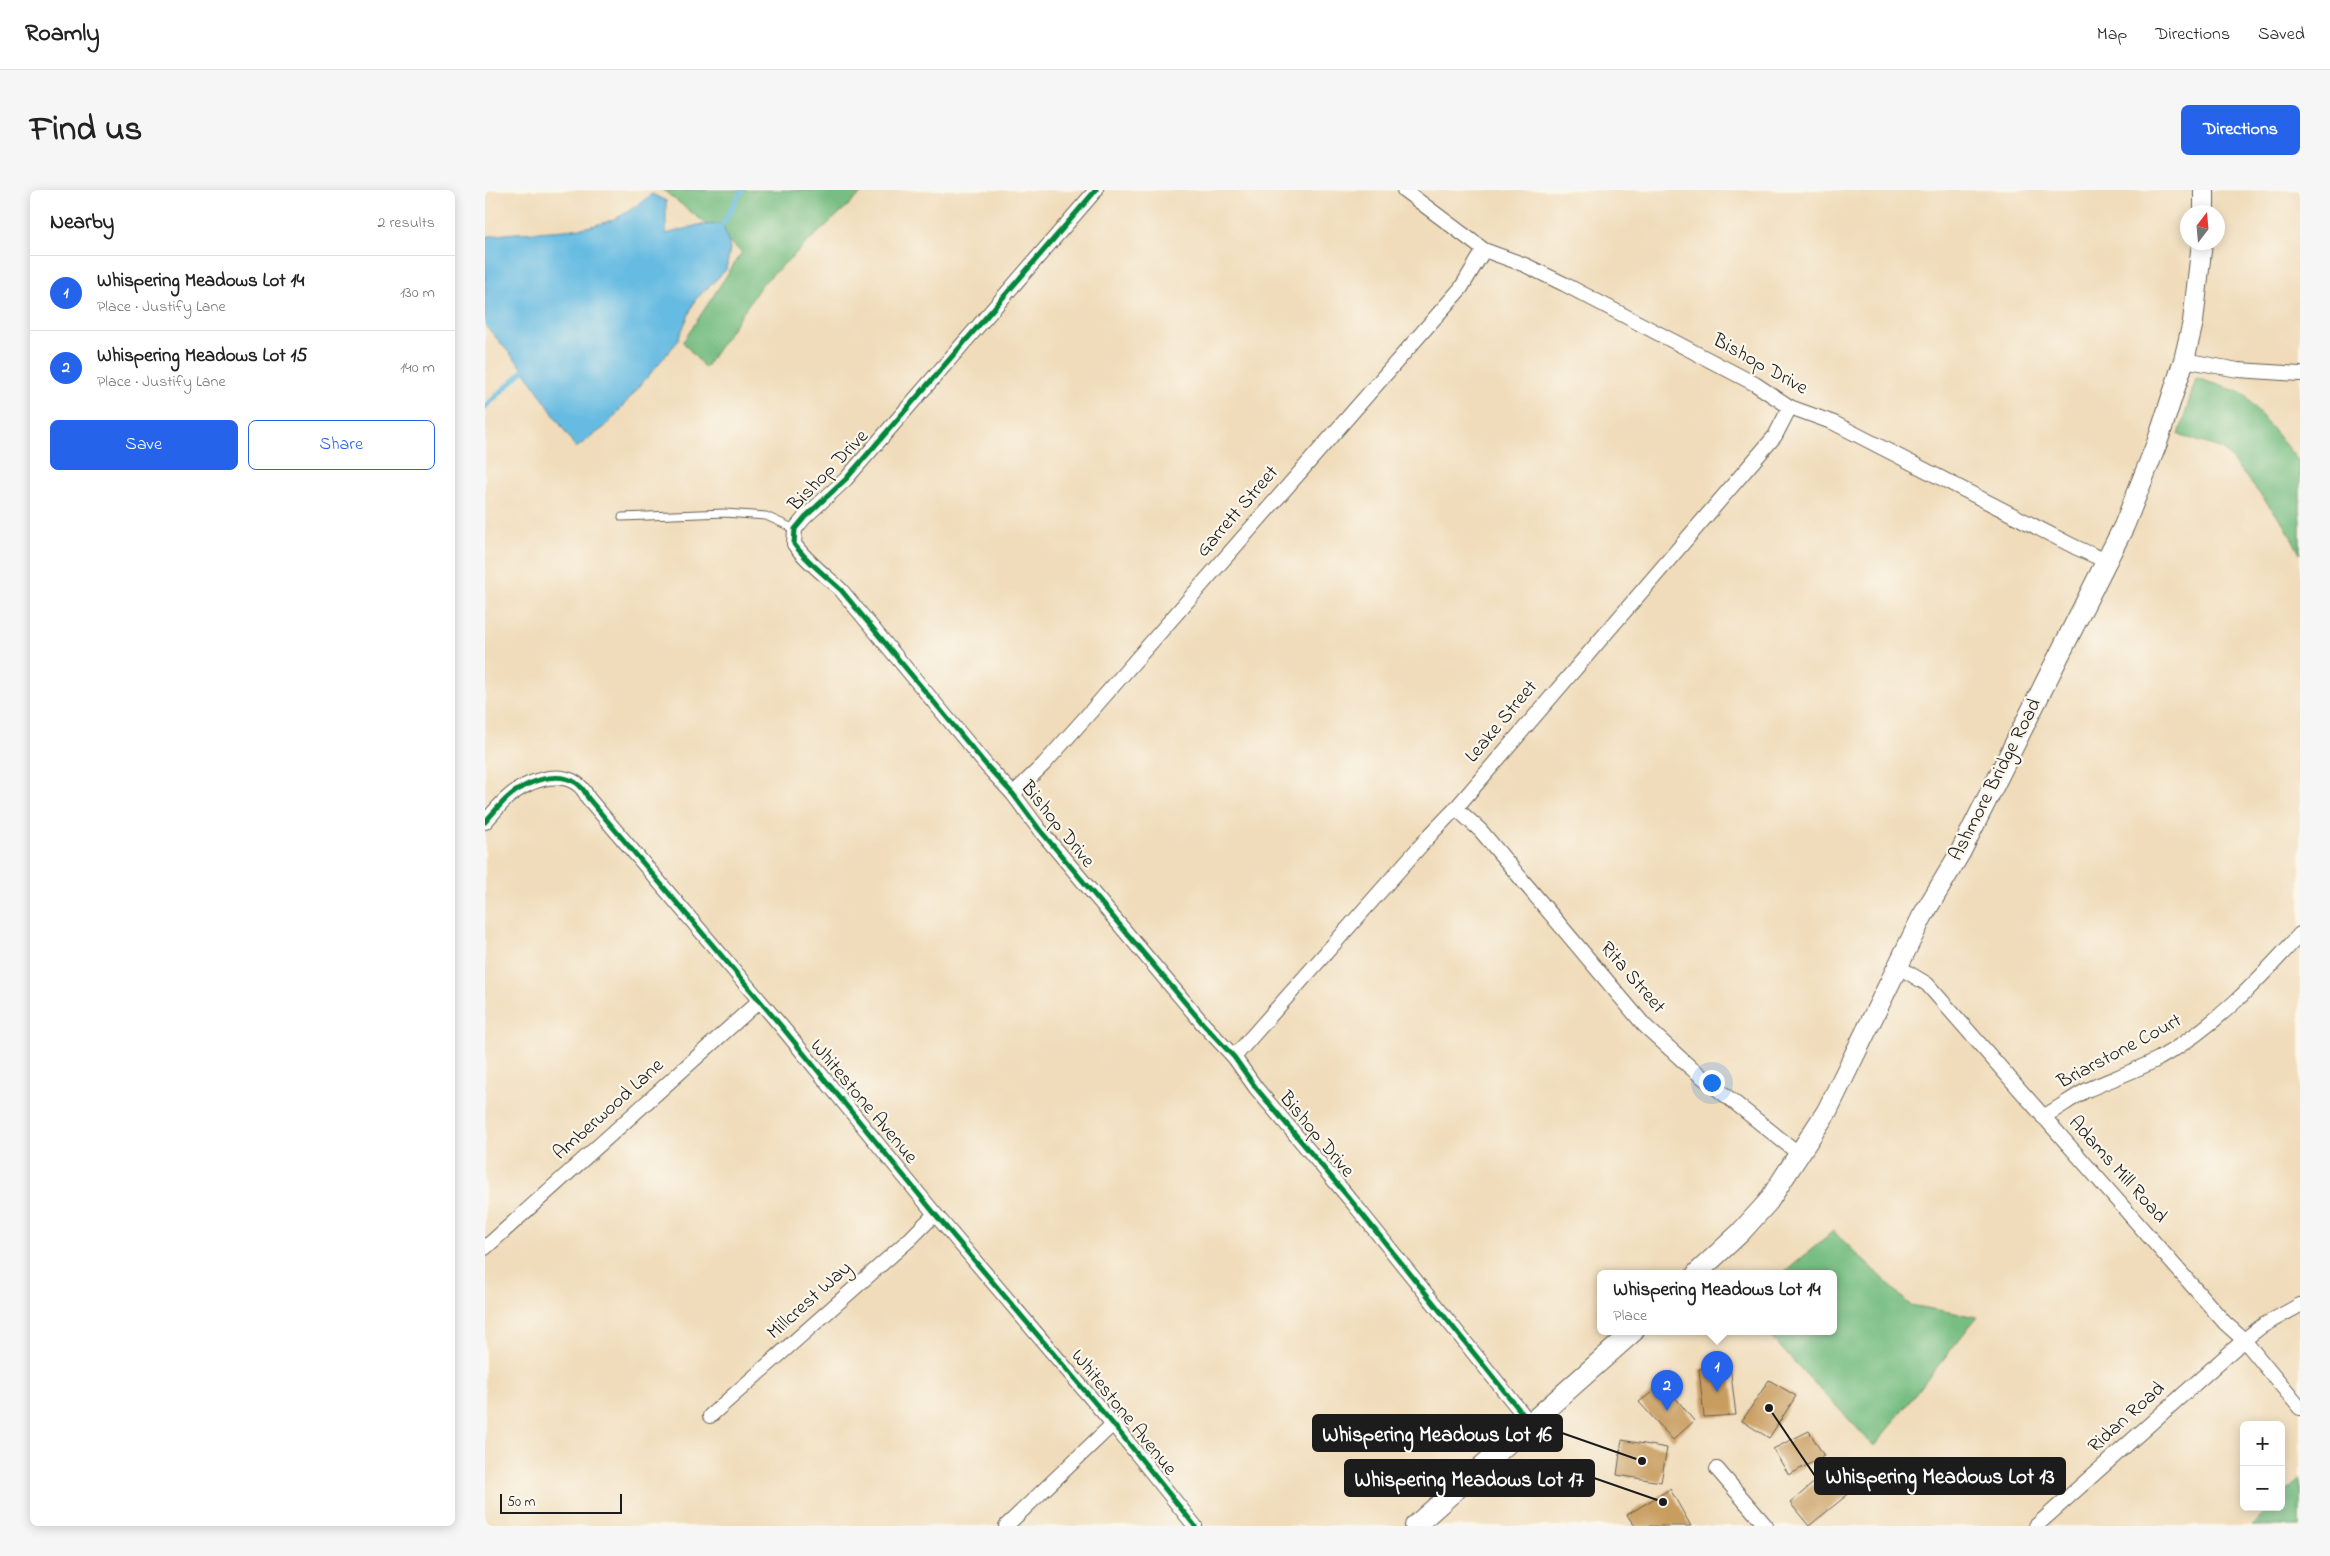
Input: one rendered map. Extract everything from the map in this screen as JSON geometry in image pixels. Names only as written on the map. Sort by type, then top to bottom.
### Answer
[{"type":"main road","points":[[2204,190],[2204,205]]},
{"type":"main road","name":"Ashmore Bridge Road","points":[[1700,1270],[1740,1233],[1768,1202],[1827,1111],[1897,966],[1922,917],[1960,853],[2106,562],[2140,489],[2185,360],[2193,322],[2201,250]]},
{"type":"main road","points":[[1415,1526],[1629,1335]]},
{"type":"street","name":"Bishop Drive","points":[[1096,190],[846,479],[805,517],[795,529],[794,544],[803,558],[841,590],[987,766],[1013,794],[1039,829],[1185,1003],[1234,1057],[1256,1088],[1354,1204],[1530,1423]]},
{"type":"street","name":"Bishop Drive","points":[[1405,190],[1484,250],[1525,265],[1564,284],[1755,384],[1790,407],[1833,423],[2106,562]]},
{"type":"street","name":"Garrett Street","points":[[1013,794],[1044,764],[1087,716],[1461,288],[1484,250]]},
{"type":"street","points":[[2185,360],[2238,370],[2300,374]]},
{"type":"street","name":"Leake Street","points":[[1234,1057],[1431,834],[1457,808],[1775,436],[1790,407]]},
{"type":"street","name":"Whitestone Avenue","points":[[485,822],[507,798],[521,788],[541,779],[557,777],[579,785],[759,1002],[782,1027],[935,1214],[1113,1424],[1195,1526]]},
{"type":"street","name":"Rita Street","points":[[1457,808],[1481,831],[1644,1025],[1691,1068],[1798,1153]]},
{"type":"street","name":"Briarstone Court","points":[[2043,1117],[2083,1092],[2157,1059],[2192,1037],[2224,1012],[2270,968],[2300,934]]},
{"type":"street","name":"Adams Mill Road","points":[[1897,966],[1927,984],[2225,1323],[2244,1340],[2300,1408]]},
{"type":"street","name":"Amberwood Lane","points":[[485,1248],[759,1002]]},
{"type":"street","name":"Millcrest Way","points":[[710,1416],[910,1239],[935,1214]]},
{"type":"street","name":"Ridan Road","points":[[2036,1526],[2244,1340],[2262,1326],[2300,1305]]},
{"type":"street","points":[[1006,1526],[1113,1424]]},
{"type":"street","points":[[1717,1469],[1766,1526]]},
{"type":"lane","points":[[621,517],[725,513],[766,516],[795,529]]},
{"type":"green space","points":[[663,190],[865,190],[762,284],[705,368],[683,342],[742,252]]},
{"type":"green space","points":[[2196,378],[2243,393],[2300,463],[2300,554],[2285,525],[2223,449],[2179,435]]},
{"type":"green space","points":[[1833,1231],[1910,1305],[1977,1317],[1874,1446],[1769,1335],[1837,1335],[1837,1270],[1788,1270]]},
{"type":"green space","points":[[2300,1479],[2300,1526],[2252,1526],[2267,1511],[2285,1511],[2285,1493]]},
{"type":"water","points":[[652,194],[666,201],[666,234],[698,225],[723,224],[730,248],[726,270],[695,300],[677,342],[606,426],[576,448],[524,370],[485,325],[485,237],[563,230],[594,225],[621,216]]},
{"type":"building","points":[[1730,1366],[1736,1415],[1704,1417],[1699,1369]]},
{"type":"building","points":[[1769,1380],[1796,1396],[1769,1438],[1742,1421]]},
{"type":"building","points":[[1664,1383],[1694,1421],[1673,1440],[1639,1402]]},
{"type":"building","points":[[1809,1431],[1824,1456],[1789,1475],[1773,1449]]},
{"type":"building","points":[[1622,1440],[1667,1448],[1661,1482],[1617,1475]]},
{"type":"building","points":[[1831,1468],[1852,1491],[1809,1526],[1790,1503]]},
{"type":"building","points":[[1670,1489],[1691,1526],[1635,1526],[1627,1515]]},
{"type":"waterway","points":[[723,224],[742,190]]},
{"type":"waterway","points":[[485,407],[524,370]]},
{"type":"cycle path","points":[[1096,190],[846,479],[805,517],[795,529],[794,544],[810,562],[841,590],[987,766],[1013,794],[1039,829],[1204,1025],[1234,1057],[1256,1088],[1354,1204],[1530,1423]]},
{"type":"cycle path","points":[[485,822],[506,799],[526,785],[549,778],[561,778],[572,781],[581,787],[588,798],[782,1027],[935,1214],[1113,1424],[1195,1526]]},
{"type":"place","name":"Whispering Meadows Lot 14","points":[[1717,1392]]},
{"type":"place","name":"Whispering Meadows Lot 13","points":[[1769,1408]]},
{"type":"place","name":"Whispering Meadows Lot 15","points":[[1667,1411]]},
{"type":"place","name":"Whispering Meadows Lot 16","points":[[1642,1461]]},
{"type":"place","name":"Whispering Meadows Lot 17","points":[[1663,1502]]}]
